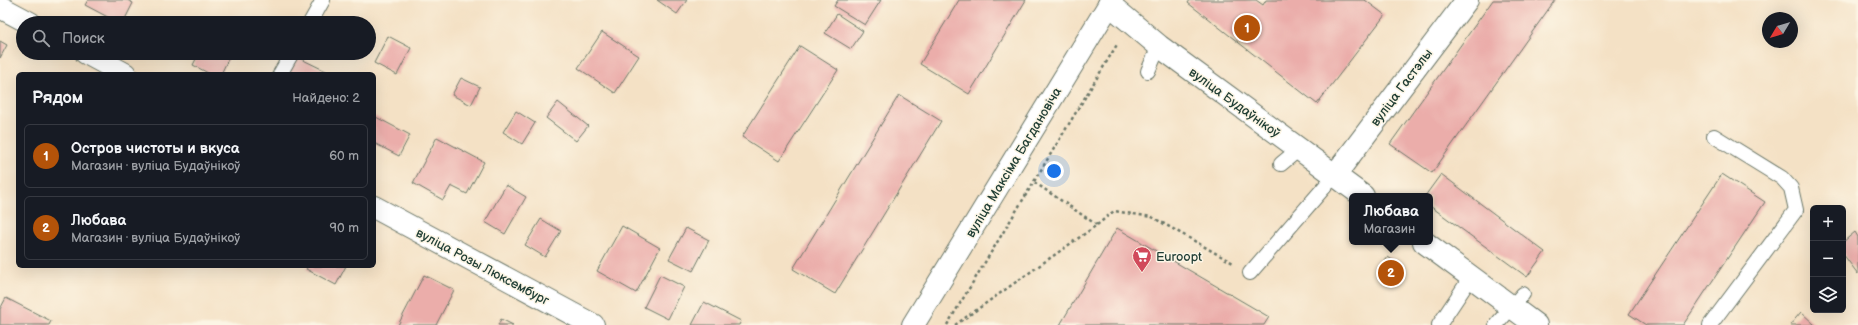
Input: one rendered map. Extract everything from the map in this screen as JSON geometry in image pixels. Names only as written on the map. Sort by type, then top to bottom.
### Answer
[{"type":"street","name":"вуліца Гастэлы","points":[[1335,175],[1467,0]]},
{"type":"street","name":"вуліца Будаўнікоў","points":[[1111,2],[1131,22],[1159,46],[1359,193]]},
{"type":"street","name":"вуліца Максіма Багдановіча","points":[[914,325],[1111,2]]},
{"type":"street","points":[[0,7],[17,16]]},
{"type":"street","points":[[99,60],[121,72]]},
{"type":"street","name":"вуліца Розы Люксембург","points":[[376,208],[593,325]]},
{"type":"street","points":[[1428,245],[1536,325]]},
{"type":"lane","points":[[314,16],[323,0]]},
{"type":"lane","points":[[1148,71],[1159,46]]},
{"type":"lane","points":[[281,72],[288,60]]},
{"type":"lane","points":[[1710,325],[1796,210],[1791,188],[1782,178],[1714,136]]},
{"type":"lane","points":[[1281,164],[1299,149]]},
{"type":"lane","points":[[1250,273],[1335,175]]},
{"type":"lane","points":[[1439,325],[1471,277]]},
{"type":"lane","points":[[1496,325],[1523,294]]},
{"type":"path","points":[[947,325],[1131,22]]},
{"type":"path","points":[[1034,182],[1097,225]]},
{"type":"path","points":[[955,325],[1097,225],[1114,211],[1152,217],[1250,273]]},
{"type":"building","points":[[88,0],[127,0],[133,3],[126,16],[106,16],[85,5]]},
{"type":"building","points":[[657,0],[687,0],[677,14]]},
{"type":"building","points":[[838,0],[881,0],[865,25],[834,6]]},
{"type":"building","points":[[959,0],[1026,0],[969,94],[920,64]]},
{"type":"building","points":[[1190,0],[1256,0],[1263,5],[1266,0],[1365,0],[1385,15],[1317,104],[1188,3]]},
{"type":"building","points":[[1493,0],[1555,0],[1432,173],[1390,144]]},
{"type":"building","points":[[837,14],[863,31],[851,49],[825,33]]},
{"type":"building","points":[[602,32],[639,56],[615,93],[578,68]]},
{"type":"building","points":[[388,36],[411,48],[397,75],[374,63]]},
{"type":"building","points":[[0,41],[7,45],[0,58]]},
{"type":"building","points":[[800,46],[838,70],[779,161],[742,137]]},
{"type":"building","points":[[196,60],[228,60],[222,72],[206,72],[193,65]]},
{"type":"building","points":[[293,60],[303,60],[328,72],[288,72]]},
{"type":"building","points":[[461,78],[480,87],[471,105],[452,95]]},
{"type":"building","points":[[899,95],[941,121],[835,294],[793,269]]},
{"type":"building","points":[[558,102],[588,126],[576,141],[546,118]]},
{"type":"building","points":[[516,111],[535,123],[522,144],[503,132]]},
{"type":"building","points":[[376,117],[410,135],[399,156],[376,144]]},
{"type":"building","points":[[437,137],[484,162],[467,194],[451,186],[443,200],[413,183]]},
{"type":"building","points":[[1441,174],[1545,252],[1527,277],[1433,208],[1433,193],[1427,193]]},
{"type":"building","points":[[1722,174],[1765,202],[1683,325],[1646,325],[1629,314]]},
{"type":"building","points":[[506,185],[526,197],[505,234],[485,222]]},
{"type":"building","points":[[541,219],[561,231],[545,257],[525,245]]},
{"type":"building","points":[[622,226],[660,248],[636,293],[597,271]]},
{"type":"building","points":[[686,228],[709,240],[693,271],[669,259]]},
{"type":"building","name":"Euroopt","points":[[1117,228],[1269,317],[1264,325],[1060,325]]},
{"type":"building","points":[[1855,232],[1858,237],[1858,274],[1846,258],[1846,240]]},
{"type":"building","points":[[1388,257],[1404,268],[1393,284],[1377,273]]},
{"type":"building","points":[[307,268],[345,268],[336,285],[306,269]]},
{"type":"building","points":[[424,275],[454,290],[436,325],[398,325]]},
{"type":"building","points":[[660,275],[684,287],[668,319],[644,307]]},
{"type":"building","points":[[6,298],[51,321],[49,325],[0,325],[0,309]]},
{"type":"building","points":[[704,302],[741,321],[739,325],[692,325]]},
{"type":"building","points":[[1801,312],[1815,325],[1790,325]]},
{"type":"building","points":[[501,319],[513,325],[498,325]]},
{"type":"place","name":"Остров чистоты и вкуса","points":[[1247,28]]},
{"type":"place","name":"Euroopt","points":[[1142,273]]},
{"type":"place","name":"Любава","points":[[1391,273]]}]
